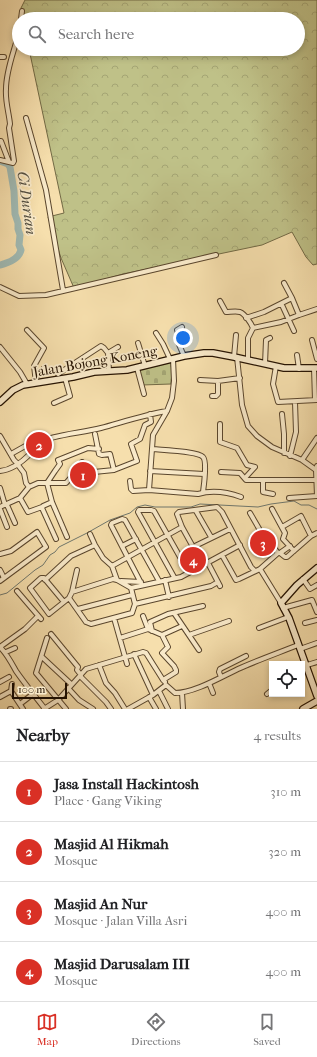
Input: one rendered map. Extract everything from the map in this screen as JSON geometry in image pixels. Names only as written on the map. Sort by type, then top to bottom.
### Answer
[{"type":"street","points":[[0,160],[9,162],[14,161],[5,90],[9,64],[12,56]]},
{"type":"street","points":[[26,118],[46,190],[63,290]]},
{"type":"street","points":[[0,141],[9,162]]},
{"type":"street","points":[[0,287],[19,296],[46,295],[216,255]]},
{"type":"street","points":[[284,283],[299,315]]},
{"type":"street","points":[[246,318],[264,312],[292,298]]},
{"type":"street","points":[[220,301],[226,312],[239,312],[246,318],[253,328]]},
{"type":"street","points":[[282,305],[294,331]]},
{"type":"street","points":[[253,328],[280,322],[317,309]]},
{"type":"street","points":[[182,327],[177,330],[180,337],[177,340],[184,356]]},
{"type":"street","points":[[248,360],[248,338],[253,328]]},
{"type":"street","points":[[27,330],[44,348],[34,366],[35,380]]},
{"type":"street","points":[[149,490],[153,435],[167,411],[172,398],[173,389],[172,359],[156,333]]},
{"type":"street","points":[[236,335],[235,357],[240,378],[242,405],[248,426],[265,442],[316,468],[317,496],[289,498]]},
{"type":"street","points":[[266,364],[266,340],[270,338]]},
{"type":"street","points":[[312,340],[317,358]]},
{"type":"street","points":[[138,343],[144,366]]},
{"type":"street","points":[[58,374],[101,346],[108,353],[109,371]]},
{"type":"street","points":[[0,347],[20,372],[27,384]]},
{"type":"street","points":[[108,353],[118,347]]},
{"type":"street","name":"Jalan Bojong Koneng","points":[[0,402],[14,390],[35,380],[65,378],[94,372],[118,371],[137,368],[184,356],[209,352],[284,368],[315,368]]},
{"type":"street","points":[[297,356],[299,369]]},
{"type":"street","points":[[276,366],[273,384],[279,402],[316,400],[315,368]]},
{"type":"street","points":[[35,380],[45,367]]},
{"type":"street","points":[[137,368],[144,394]]},
{"type":"street","points":[[54,403],[70,396],[65,378]]},
{"type":"street","points":[[200,380],[218,381],[240,378]]},
{"type":"street","points":[[212,396],[216,396],[218,394],[218,381]]},
{"type":"street","points":[[290,456],[296,432],[295,402]]},
{"type":"street","points":[[11,454],[27,445],[30,447],[40,441],[61,435],[101,428],[150,414],[167,411]]},
{"type":"street","points":[[7,527],[0,508],[20,498],[29,487],[38,483],[67,483],[74,474],[114,470],[137,461],[131,444],[140,439],[144,425],[151,422],[150,414]]},
{"type":"street","points":[[282,414],[284,453]]},
{"type":"street","points":[[220,424],[220,442],[237,448],[247,465],[255,467],[245,478]]},
{"type":"street","points":[[96,434],[99,452]]},
{"type":"street","points":[[0,436],[24,473],[26,483],[29,487]]},
{"type":"street","points":[[302,460],[316,441]]},
{"type":"street","points":[[67,537],[52,502],[47,484],[60,464],[58,460],[88,448],[99,452],[102,455],[110,454],[114,470]]},
{"type":"street","points":[[153,449],[192,453],[202,456],[204,459],[203,492]]},
{"type":"street","points":[[0,471],[7,470],[18,464],[30,454]]},
{"type":"street","points":[[82,462],[84,472]]},
{"type":"street","points":[[150,471],[204,474]]},
{"type":"street","points":[[220,472],[240,473],[249,480],[316,480]]},
{"type":"street","points":[[263,480],[263,492],[274,494]]},
{"type":"street","points":[[130,481],[131,490],[198,494],[203,492],[226,493],[241,497]]},
{"type":"street","points":[[0,488],[15,523]]},
{"type":"street","points":[[20,498],[28,512],[52,502]]},
{"type":"street","points":[[42,507],[56,539]]},
{"type":"street","points":[[135,604],[219,584],[193,547],[182,527],[177,514],[178,512],[219,508],[251,567],[255,571]]},
{"type":"street","points":[[272,509],[285,534],[283,539],[294,551]]},
{"type":"street","points":[[174,578],[138,512],[139,510],[154,511],[189,573]]},
{"type":"street","points":[[196,511],[211,538]]},
{"type":"street","points":[[250,513],[261,532],[279,553],[285,557],[317,533]]},
{"type":"street","points":[[282,527],[301,516],[311,536]]},
{"type":"street","points":[[141,584],[111,525],[112,523],[122,519],[125,520],[142,549],[158,581]]},
{"type":"street","points":[[112,566],[182,527]]},
{"type":"street","points":[[193,547],[230,529]]},
{"type":"street","points":[[0,554],[11,551],[37,532],[46,547],[2,579],[0,570]]},
{"type":"street","points":[[77,570],[71,595],[74,604],[86,622],[91,624],[130,614],[133,611],[135,604],[130,588],[119,581],[112,566],[103,558],[90,534]]},
{"type":"street","points":[[122,546],[136,539]]},
{"type":"street","points":[[257,552],[269,542]]},
{"type":"street","points":[[45,580],[70,556],[95,545]]},
{"type":"street","points":[[130,588],[189,573],[240,545]]},
{"type":"street","points":[[222,555],[236,580],[260,569],[290,546]]},
{"type":"street","points":[[182,560],[197,553]]},
{"type":"street","points":[[282,606],[303,579],[317,568]]},
{"type":"street","points":[[260,569],[288,617],[304,661]]},
{"type":"street","points":[[64,602],[45,580],[41,578],[30,588],[49,614],[64,602],[71,595],[113,579],[141,584]]},
{"type":"street","points":[[303,579],[310,589],[317,585]]},
{"type":"street","points":[[165,580],[169,596]]},
{"type":"street","points":[[17,591],[40,618],[0,647],[6,652],[16,670],[45,709],[58,700],[69,686],[86,670],[134,654],[145,652],[166,685],[175,694],[182,693],[208,683],[279,652],[317,642]]},
{"type":"street","points":[[78,609],[132,595]]},
{"type":"street","points":[[282,606],[312,600],[317,612]]},
{"type":"street","points":[[150,630],[150,622],[174,613],[204,606]]},
{"type":"street","points":[[174,613],[199,650]]},
{"type":"street","points":[[143,616],[150,630]]},
{"type":"street","points":[[259,628],[288,617]]},
{"type":"street","points":[[114,618],[127,664]]},
{"type":"street","points":[[305,623],[317,620]]},
{"type":"street","points":[[189,635],[229,621]]},
{"type":"street","points":[[162,635],[182,626]]},
{"type":"street","points":[[120,638],[150,630],[162,635],[168,647],[162,653],[176,670],[176,672],[163,680]]},
{"type":"street","points":[[52,634],[75,662],[80,675],[111,709]]},
{"type":"street","points":[[47,638],[36,673],[66,709]]},
{"type":"street","points":[[6,652],[15,648]]},
{"type":"street","points":[[134,654],[156,709]]},
{"type":"street","points":[[221,677],[219,672],[220,669],[246,656]]},
{"type":"street","points":[[42,657],[69,686],[79,700],[93,709]]},
{"type":"street","points":[[317,662],[305,665],[317,696]]},
{"type":"street","points":[[99,665],[106,683],[115,693],[125,709]]},
{"type":"street","points":[[0,682],[9,676]]},
{"type":"street","points":[[208,683],[213,693]]},
{"type":"street","points":[[12,684],[11,691],[24,709]]},
{"type":"street","points":[[128,709],[137,707],[166,685]]},
{"type":"street","points":[[0,698],[11,691]]},
{"type":"street","points":[[158,691],[168,709]]},
{"type":"street","points":[[182,693],[183,709]]},
{"type":"street","points":[[20,704],[33,694]]},
{"type":"street","points":[[303,709],[317,701]]},
{"type":"green space","points":[[25,0],[317,0],[317,264],[313,265],[306,257],[292,232],[262,245],[123,274],[74,288],[61,258],[48,217],[64,213],[30,56],[305,56],[305,12],[22,12],[21,8]]},
{"type":"green space","points":[[175,359],[171,384],[142,385],[138,369]]},
{"type":"waterway","name":"Ci Durian","points":[[0,161],[8,164],[10,167],[14,191],[15,214],[20,235],[19,245],[21,250],[16,258],[10,262],[0,265]]},
{"type":"waterway","points":[[0,595],[7,593],[43,565],[50,555],[59,547],[110,520],[130,513],[137,507],[145,505],[155,507],[191,507],[200,504],[258,507],[294,501],[301,505],[309,505],[317,509]]},
{"type":"place","name":"Masjid Al Hikmah","points":[[39,445]]},
{"type":"place","name":"Jasa Install Hackintosh","points":[[83,475]]},
{"type":"place","name":"Masjid An Nur","points":[[263,543]]},
{"type":"place","name":"Masjid Darusalam III","points":[[193,560]]}]
